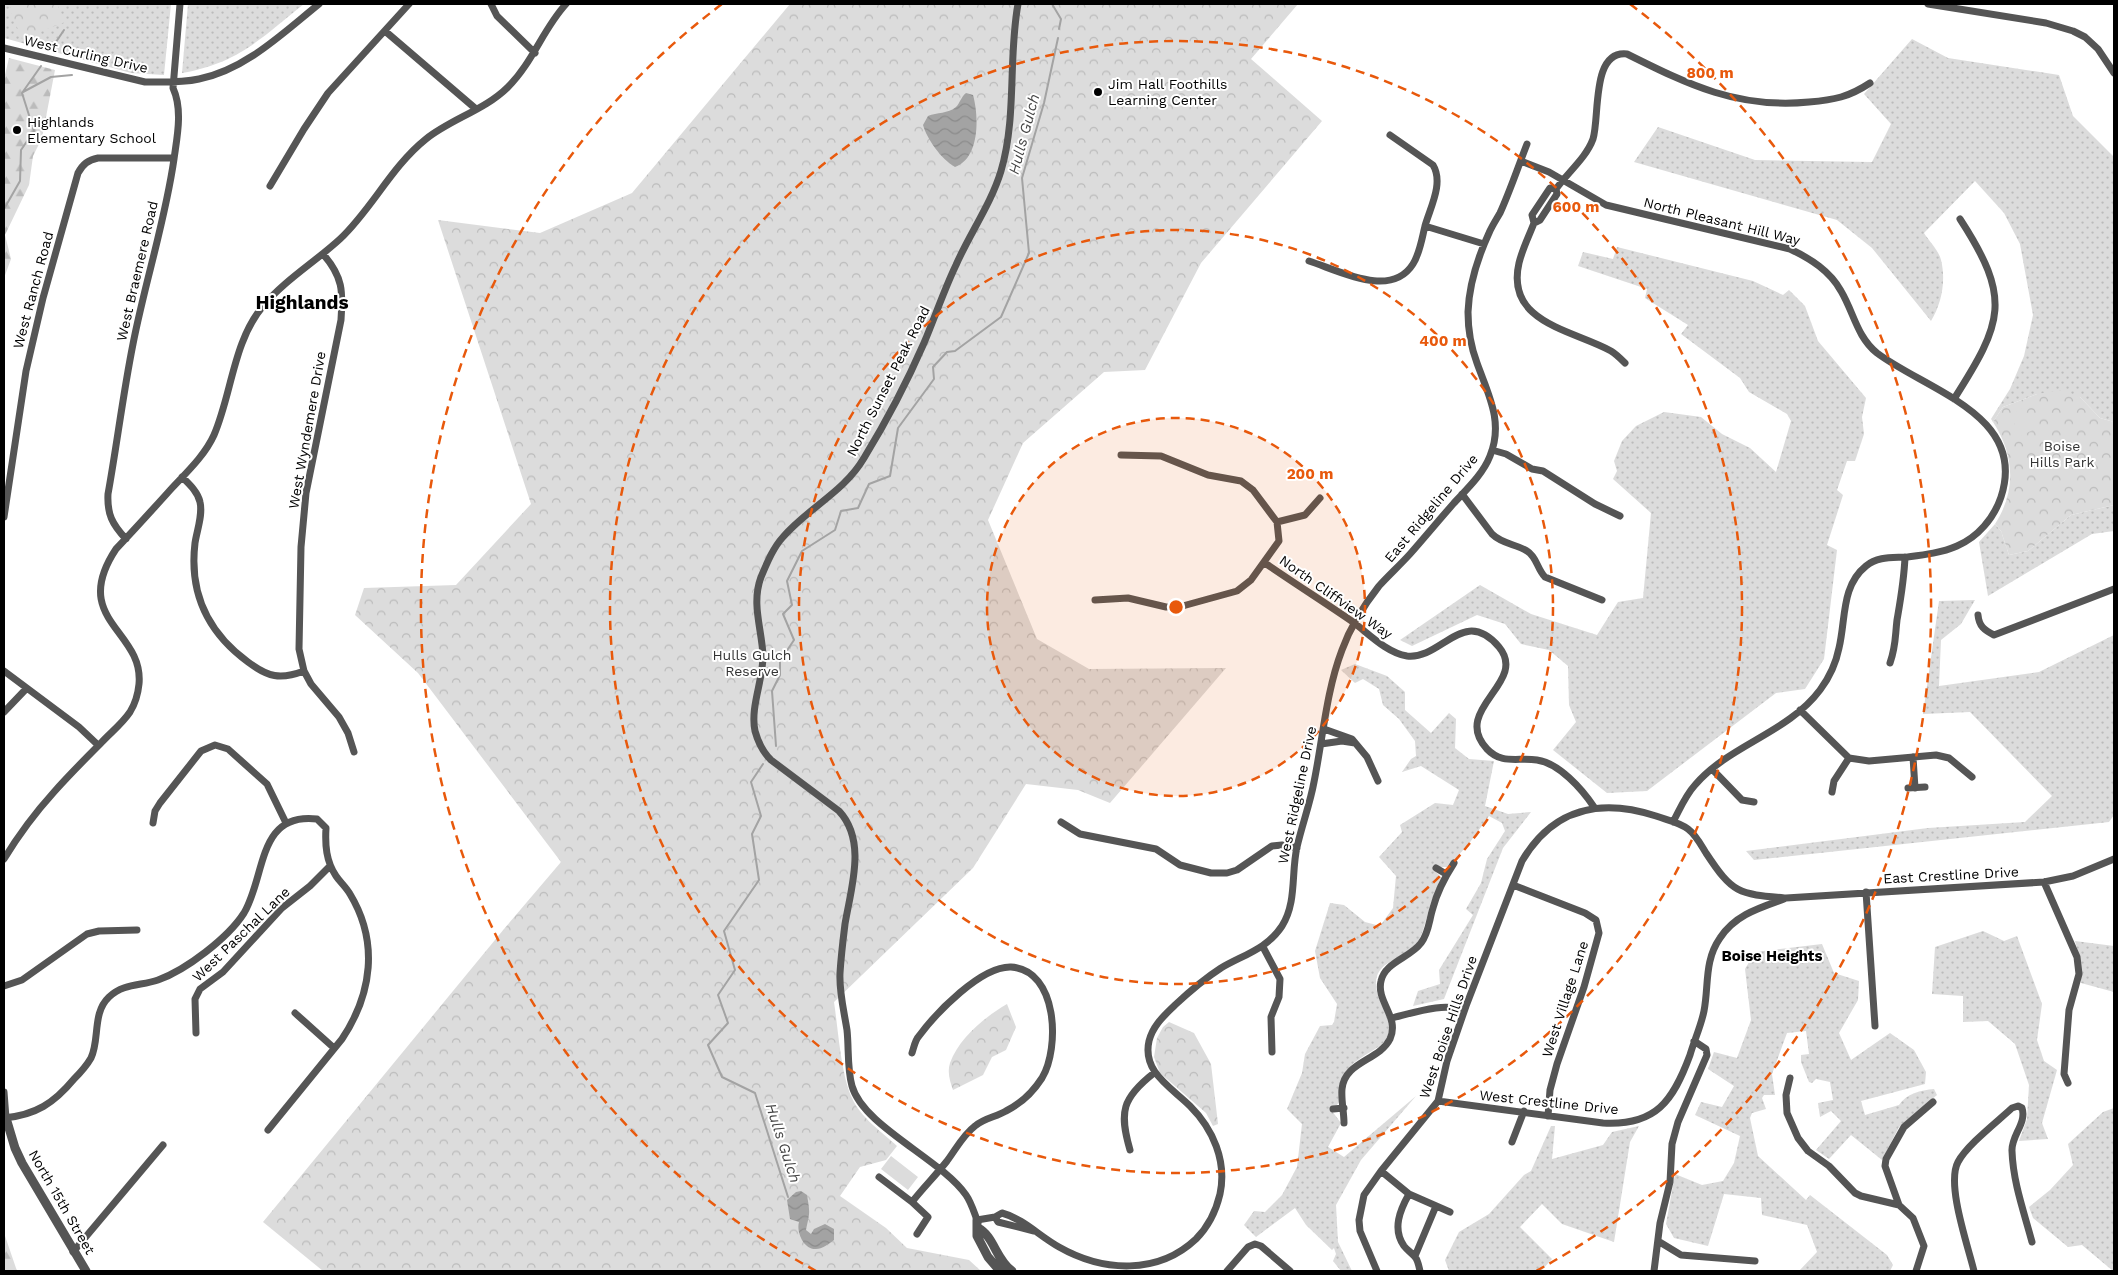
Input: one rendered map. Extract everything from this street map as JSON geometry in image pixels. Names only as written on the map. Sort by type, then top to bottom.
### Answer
[{"type":"street","name":"West Braemere Road","points":[[126,539],[110,519],[107,507],[108,494],[133,344],[157,247],[174,158],[178,119],[176,97],[172,88],[180,4]]},
{"type":"street","name":"West Curling Drive","points":[[4,48],[145,82],[174,82],[199,79],[242,62],[258,52],[319,4]]},
{"type":"street","points":[[270,186],[328,93],[409,4]]},
{"type":"street","points":[[492,4],[497,16],[535,53]]},
{"type":"street","points":[[4,859],[47,800],[130,712],[136,699],[139,671],[136,658],[108,620],[102,606],[103,577],[108,561],[182,478],[213,437],[242,344],[254,319],[274,293],[340,239],[364,213],[416,147],[428,137],[476,109],[507,88],[523,71],[555,16],[566,4]]},
{"type":"street","name":"North Sunset Peak Road","points":[[978,1224],[968,1197],[940,1168],[882,1125],[867,1110],[852,1088],[840,975],[845,925],[853,885],[855,855],[853,838],[848,821],[840,810],[771,760],[759,742],[755,731],[754,716],[762,677],[763,656],[756,602],[760,580],[776,546],[796,523],[847,480],[864,458],[923,344],[955,267],[990,200],[1001,169],[1008,131],[1014,27],[1018,4]]},
{"type":"street","points":[[1928,4],[2046,23],[2073,31],[2085,37],[2098,49],[2114,73]]},
{"type":"street","points":[[385,31],[476,109]]},
{"type":"street","points":[[1626,363],[1612,351],[1536,316],[1523,301],[1518,283],[1519,262],[1534,224],[1532,215],[1550,188],[1556,189],[1579,162],[1593,138],[1600,85],[1604,67],[1609,59],[1619,53],[1627,54],[1712,93],[1748,101],[1786,105],[1833,100],[1855,94],[1870,83]]},
{"type":"street","points":[[1309,261],[1371,281],[1386,282],[1393,281],[1406,274],[1414,263],[1436,191],[1437,171],[1433,165],[1390,135]]},
{"type":"street","name":"East Ridgeline Drive","points":[[1354,623],[1378,587],[1408,556],[1483,468],[1492,450],[1496,428],[1495,417],[1490,394],[1473,352],[1468,322],[1472,285],[1484,244],[1490,229],[1499,216],[1527,144]]},
{"type":"street","name":"West Ranch Road","points":[[4,517],[26,371],[43,298],[78,173],[82,165],[98,158],[174,158]]},
{"type":"street","name":"North Pleasant Hill Way","points":[[1521,161],[1562,180],[1606,205],[1790,249],[1803,255],[1819,265],[1842,291],[1866,344],[1878,354],[1979,416],[1992,431],[2003,456],[2005,474],[2003,489],[1991,518],[1969,539],[1957,546],[1942,551],[1877,559],[1867,564],[1852,581],[1847,595],[1840,647],[1835,663],[1818,692],[1800,710],[1712,769],[1695,784],[1684,799],[1673,822]]},
{"type":"street","points":[[1954,399],[1990,336],[1995,298],[1993,282],[1988,267],[1977,244],[1960,219]]},
{"type":"street","points":[[1425,226],[1484,244]]},
{"type":"street","name":"West Wyndemere Drive","points":[[323,254],[338,276],[343,292],[341,320],[306,493],[301,547],[299,640],[304,671],[312,684],[339,717],[348,733],[354,752]]},
{"type":"street","points":[[1492,450],[1506,454],[1532,469],[1543,471],[1582,496],[1620,516]]},
{"type":"street","points":[[1095,600],[1128,598],[1166,607],[1179,607],[1237,591],[1245,587],[1278,541],[1277,522],[1252,490],[1242,481],[1208,475],[1161,456],[1121,455]]},
{"type":"street","points":[[182,478],[198,496],[200,502],[195,544],[194,580],[199,600],[207,618],[232,648],[259,670],[270,675],[281,676],[292,676],[304,671]]},
{"type":"street","points":[[1462,494],[1496,539],[1527,551],[1535,559],[1539,571],[1544,577],[1602,600]]},
{"type":"street","points":[[1277,522],[1306,515],[1320,498]]},
{"type":"street","points":[[1890,663],[1896,648],[1897,622],[1904,584],[1905,557]]},
{"type":"street","name":"North Cliffview Way","points":[[1264,563],[1354,623],[1392,651],[1409,656],[1429,651],[1461,632],[1473,631],[1482,634],[1492,641],[1503,655],[1504,673],[1502,682],[1480,710],[1478,730],[1483,744],[1492,754],[1505,760],[1538,760],[1548,763],[1583,791],[1594,807]]},
{"type":"street","points":[[1978,615],[1979,624],[1986,631],[1994,635],[2114,589]]},
{"type":"street","name":"West Ridgeline Drive","points":[[1154,1073],[1150,1065],[1148,1045],[1154,1027],[1161,1018],[1205,978],[1263,947],[1273,938],[1286,918],[1292,899],[1296,848],[1314,785],[1330,693],[1341,651],[1354,623]]},
{"type":"street","points":[[4,672],[79,727],[98,745]]},
{"type":"street","points":[[4,712],[26,689]]},
{"type":"street","points":[[1800,710],[1849,758],[1869,761],[1936,755],[1949,758],[1972,777]]},
{"type":"street","points":[[1324,729],[1339,738]]},
{"type":"street","points":[[1321,744],[1339,738],[1352,739],[1367,757],[1378,781]]},
{"type":"street","points":[[153,823],[155,811],[160,803],[201,751],[215,745],[228,749],[267,784],[272,790],[286,823]]},
{"type":"street","points":[[1913,757],[1911,788],[1925,787]]},
{"type":"street","points":[[1832,792],[1834,781],[1849,758]]},
{"type":"street","points":[[1712,769],[1742,800],[1754,802]]},
{"type":"street","points":[[1594,807],[1629,808],[1673,822],[1689,830],[1729,884],[1750,895],[1786,898]]},
{"type":"street","name":"West Boise Hills Drive","points":[[1377,1271],[1365,1245],[1359,1220],[1364,1195],[1381,1171],[1438,1102],[1447,1061],[1463,1012],[1528,851],[1544,833],[1572,814],[1594,807]]},
{"type":"street","points":[[4,1092],[5,1118],[46,1107],[64,1091],[91,1058],[98,1019],[108,998],[128,985],[155,981],[183,968],[224,936],[237,923],[245,911],[267,846],[275,832],[286,823],[297,818],[317,819],[326,828],[326,851],[330,866],[351,895],[362,919],[367,940],[369,965],[366,989],[353,1023],[268,1130]]},
{"type":"street","points":[[1061,822],[1080,834],[1156,849],[1180,866],[1211,874],[1237,870],[1272,846],[1282,845],[1296,848]]},
{"type":"street","name":"East Crestline Drive","points":[[1786,898],[2044,882],[2074,876],[2114,859]]},
{"type":"street","points":[[1344,1123],[1342,1089],[1348,1074],[1386,1044],[1392,1032],[1392,1018],[1380,988],[1381,979],[1388,968],[1413,953],[1422,942],[1428,931],[1432,908],[1446,874],[1454,863]]},
{"type":"street","name":"West Paschal Lane","points":[[196,1034],[195,999],[200,990],[223,972],[282,908],[310,886],[330,866]]},
{"type":"street","points":[[1436,868],[1446,874]]},
{"type":"street","points":[[2044,882],[2077,957],[2079,974],[2069,1010],[2064,1074],[2068,1083]]},
{"type":"street","name":"West Village Lane","points":[[1513,885],[1585,913],[1596,920],[1600,933],[1556,1064],[1550,1090],[1548,1116]]},
{"type":"street","points":[[1866,892],[1875,1026]]},
{"type":"street","name":"West Crestline Drive","points":[[1438,1102],[1620,1124],[1648,1116],[1659,1108],[1675,1091],[1704,1012],[1710,958],[1720,937],[1737,919],[1748,912],[1786,898]]},
{"type":"street","points":[[4,986],[22,980],[87,934],[99,930],[137,930]]},
{"type":"street","points":[[1263,947],[1280,979],[1279,997],[1271,1017],[1272,1052]]},
{"type":"street","points":[[912,1053],[918,1037],[941,1011],[972,984],[996,968],[1012,967],[1024,971],[1035,978],[1042,988],[1050,1008],[1054,1031],[1052,1048],[1042,1077],[1033,1090],[1020,1102],[1005,1112],[974,1126],[912,1202]]},
{"type":"street","points":[[1392,1018],[1444,1007],[1459,1009],[1463,1012]]},
{"type":"street","points":[[295,1013],[334,1048]]},
{"type":"street","points":[[1654,1271],[1670,1182],[1672,1144],[1678,1122],[1707,1055],[1706,1049],[1694,1041]]},
{"type":"street","points":[[978,1224],[995,1217],[998,1222],[1034,1231],[1059,1247],[1091,1263],[1118,1268],[1145,1267],[1170,1259],[1194,1242],[1208,1225],[1218,1203],[1222,1186],[1222,1169],[1216,1143],[1198,1115],[1154,1073],[1129,1097],[1123,1117],[1124,1129],[1130,1150]]},
{"type":"street","points":[[1790,1078],[1786,1095],[1787,1113],[1798,1138],[1808,1151],[1830,1166],[1855,1193],[1899,1205],[1907,1210],[1913,1218],[1924,1246],[1916,1271]]},
{"type":"street","points":[[1899,1205],[1885,1166],[1886,1159],[1904,1127],[1933,1102]]},
{"type":"street","points":[[1974,1271],[1957,1207],[1955,1170],[1964,1154],[2012,1108],[2018,1106],[2022,1108],[2023,1119],[2012,1149],[2017,1187],[2032,1242]]},
{"type":"street","points":[[1334,1109],[1344,1108]]},
{"type":"street","points":[[1512,1142],[1524,1111]]},
{"type":"street","name":"North 15th Street","points":[[5,1118],[22,1163],[86,1271]]},
{"type":"street","points":[[74,1252],[163,1145]]},
{"type":"street","points":[[1381,1171],[1409,1194],[1450,1212]]},
{"type":"street","points":[[879,1177],[912,1202],[928,1217],[917,1234]]},
{"type":"street","points":[[1409,1194],[1402,1207],[1398,1221],[1398,1234],[1408,1252],[1414,1256],[1420,1271]]},
{"type":"street","points":[[1414,1256],[1436,1206]]},
{"type":"street","points":[[978,1224],[977,1236],[988,1257],[1000,1271]]},
{"type":"street","points":[[978,1224],[986,1232],[995,1251],[1007,1268],[1012,1271]]},
{"type":"street","points":[[1658,1242],[1681,1255],[1755,1261]]},
{"type":"street","points":[[1227,1271],[1248,1246],[1255,1244],[1262,1246],[1290,1271]]},
{"type":"green space","points":[[4,4],[171,4],[164,75],[131,73],[4,38]]},
{"type":"green space","points":[[19,4],[57,4],[65,22],[22,39],[9,8]]},
{"type":"green space","points":[[188,4],[304,4],[262,38],[234,56],[202,69],[182,73]]},
{"type":"green space","name":"Hulls Gulch Reserve","points":[[790,4],[1298,4],[1251,59],[1322,121],[1201,263],[1145,370],[1104,372],[1023,443],[988,520],[1037,639],[1089,669],[1226,668],[1110,803],[1078,790],[1026,784],[973,868],[834,1002],[845,1077],[852,1098],[860,1112],[897,1146],[886,1160],[860,1167],[840,1196],[886,1228],[907,1248],[969,1260],[981,1271],[323,1271],[263,1222],[561,862],[418,673],[355,615],[364,588],[456,585],[531,504],[438,220],[540,233],[632,193]]},
{"type":"green space","points":[[1912,39],[1948,58],[2059,75],[2073,116],[2114,157],[2114,422],[2100,418],[2080,397],[2037,394],[2003,407],[1993,422],[1991,419],[2010,389],[2024,356],[2033,315],[2020,244],[2004,213],[1975,181],[1924,233],[1940,257],[1943,275],[1938,307],[1931,321],[1872,248],[1837,220],[1634,162],[1658,127],[1755,160],[1872,162],[1891,124],[1864,94]]},
{"type":"green space","name":"Highlands Elementary School","points":[[9,58],[55,70],[42,138],[33,156],[29,185],[5,235],[11,259],[4,278],[4,79]]},
{"type":"green space","points":[[1617,247],[1753,281],[1783,295],[1789,290],[1805,306],[1818,341],[1866,398],[1862,417],[1864,434],[1855,461],[1847,461],[1837,490],[1843,495],[1827,545],[1837,550],[1824,659],[1805,689],[1776,693],[1647,791],[1607,793],[1553,750],[1576,722],[1569,705],[1568,666],[1549,650],[1521,644],[1505,624],[1477,615],[1412,646],[1400,640],[1480,585],[1531,614],[1597,635],[1618,602],[1643,598],[1651,513],[1613,479],[1617,471],[1614,461],[1622,441],[1636,426],[1664,412],[1701,417],[1722,434],[1750,448],[1776,472],[1791,421],[1787,414],[1749,392],[1740,378],[1681,334],[1688,325],[1645,298],[1647,289],[1578,266],[1583,252],[1613,259]]},
{"type":"green space","name":"Boise Hills Park","points":[[2061,390],[2080,397],[2100,418],[2114,422],[2114,505],[2071,515],[2028,551],[2009,555],[2001,531],[1995,524],[2007,498],[2010,485],[2009,459],[2000,434],[1993,422],[2003,407],[2037,394]]},
{"type":"green space","points":[[2023,408],[2033,430],[2020,436],[2010,414]]},
{"type":"green space","points":[[2114,505],[2114,531],[2092,534],[1988,596],[1979,542],[1995,524],[2001,531],[2009,555],[2028,551],[2071,515]]},
{"type":"green space","points":[[1975,600],[1961,624],[1941,640],[1939,686],[2039,672],[2114,635],[2114,815],[2109,822],[1754,860],[1746,851],[1928,828],[2025,822],[2052,796],[1970,712],[1923,714],[1939,601]]},
{"type":"green space","points":[[1355,664],[1387,676],[1405,692],[1405,710],[1431,733],[1449,713],[1456,719],[1455,748],[1469,759],[1494,761],[1485,806],[1508,814],[1531,812],[1503,848],[1444,999],[1413,1006],[1418,991],[1440,984],[1439,970],[1473,915],[1466,909],[1481,883],[1487,859],[1505,831],[1502,823],[1489,816],[1468,845],[1447,867],[1437,867],[1435,871],[1442,878],[1432,900],[1421,935],[1415,946],[1379,971],[1376,984],[1377,992],[1387,1016],[1389,1031],[1383,1043],[1351,1065],[1343,1076],[1340,1101],[1332,1111],[1341,1123],[1328,1147],[1344,1157],[1416,1096],[1361,1160],[1336,1205],[1338,1242],[1352,1271],[1341,1271],[1333,1261],[1336,1254],[1334,1248],[1332,1250],[1306,1225],[1295,1208],[1256,1237],[1244,1225],[1254,1211],[1265,1212],[1282,1195],[1297,1167],[1302,1124],[1287,1109],[1302,1073],[1305,1054],[1320,1026],[1332,1025],[1334,1022],[1337,1004],[1320,978],[1315,951],[1330,903],[1344,905],[1365,922],[1380,926],[1393,908],[1396,876],[1379,857],[1402,832],[1400,825],[1435,803],[1453,805],[1459,790],[1421,766],[1402,772],[1411,759],[1416,756],[1415,741],[1399,719],[1383,705],[1379,689],[1363,679],[1355,683],[1341,670]]},
{"type":"green space","points":[[1983,931],[2004,941],[2017,936],[2042,1004],[2037,1040],[2044,1061],[2057,1070],[2042,1123],[2048,1139],[2019,1141],[2027,1119],[2029,1085],[2015,1044],[1988,1021],[1963,1022],[1963,996],[1932,994],[1935,947]]},
{"type":"green space","points":[[2075,941],[2114,946],[2114,992],[2081,983],[2081,962]]},
{"type":"green space","points":[[1822,944],[1834,973],[1859,981],[1858,1000],[1839,1033],[1851,1060],[1890,1033],[1914,1050],[1926,1072],[1925,1084],[1861,1101],[1865,1115],[1899,1105],[1910,1095],[1919,1092],[1934,1089],[1937,1095],[1899,1127],[1882,1160],[1851,1135],[1829,1159],[1816,1150],[1841,1121],[1831,1111],[1820,1117],[1818,1103],[1833,1100],[1830,1082],[1816,1079],[1812,1083],[1809,1082],[1801,1062],[1801,1055],[1809,1054],[1806,1031],[1787,1033],[1772,1074],[1775,1095],[1764,1095],[1762,1098],[1766,1109],[1752,1113],[1750,1118],[1758,1156],[1806,1200],[1810,1195],[1887,1255],[1893,1265],[1890,1271],[1799,1271],[1817,1252],[1807,1225],[1762,1215],[1761,1198],[1724,1194],[1708,1246],[1674,1238],[1666,1224],[1675,1174],[1702,1185],[1723,1181],[1734,1163],[1740,1136],[1695,1115],[1701,1102],[1722,1107],[1734,1086],[1708,1069],[1714,1052],[1737,1058],[1751,1020],[1745,969],[1755,952]]},
{"type":"green space","points":[[1007,1004],[1016,1027],[1006,1050],[992,1057],[983,1075],[953,1090],[949,1077],[949,1066],[954,1054],[974,1029]]},
{"type":"green space","points":[[1169,1022],[1194,1033],[1211,1064],[1218,1124],[1213,1126],[1206,1113],[1160,1073],[1154,1057],[1157,1038],[1163,1027]]},
{"type":"green space","points":[[2114,1108],[2113,1271],[2082,1245],[2068,1247],[2033,1218],[2029,1207],[2050,1190],[2073,1165],[2068,1144],[2103,1112]]},
{"type":"green space","points":[[1551,1126],[1555,1126],[1552,1159],[1603,1145],[1612,1132],[1639,1126],[1630,1142],[1614,1242],[1562,1224],[1542,1204],[1520,1227],[1552,1259],[1541,1271],[1449,1271],[1445,1260],[1459,1232],[1489,1214],[1524,1175],[1531,1171]]},
{"type":"green space","points":[[891,1156],[918,1177],[908,1190],[881,1169]]},
{"type":"green space","points":[[4,1233],[17,1271],[4,1271]]},
{"type":"water","points":[[966,93],[973,95],[977,125],[976,136],[969,155],[955,167],[935,148],[923,125],[928,116],[950,111],[956,107]]},
{"type":"water","points":[[801,1191],[807,1195],[809,1206],[806,1230],[811,1234],[814,1229],[825,1224],[834,1229],[834,1240],[821,1248],[812,1249],[808,1247],[800,1235],[799,1222],[790,1219],[787,1200],[796,1192]]},
{"type":"waterway","name":"Hulls Gulch","points":[[1052,4],[1061,19],[1059,29]]},
{"type":"waterway","points":[[52,48],[64,30]]},
{"type":"waterway","name":"Hulls Gulch","points":[[776,746],[772,691],[780,675],[780,661],[794,640],[783,614],[792,605],[787,581],[802,551],[835,530],[841,511],[858,508],[869,484],[890,476],[898,428],[934,379],[933,367],[947,352],[955,351],[1001,317],[1029,253],[1022,178],[1044,103],[1058,38]]},
{"type":"waterway","points":[[4,209],[20,181],[21,150],[34,131],[22,93],[41,66]]},
{"type":"waterway","points":[[23,92],[51,77],[72,75]]},
{"type":"waterway","name":"Hulls Gulch","points":[[763,764],[751,782],[761,816],[752,834],[759,880],[724,931],[735,970],[718,995],[728,1023],[708,1045],[722,1077],[755,1093],[788,1197]]},
{"type":"place","name":"Jim Hall Foothills Learning Center","points":[[1098,92]]},
{"type":"place","name":"Highlands Elementary School","points":[[17,130]]},
{"type":"district","name":"Highlands","points":[[302,302]]},
{"type":"district","name":"Boise Heights","points":[[1772,956]]}]
